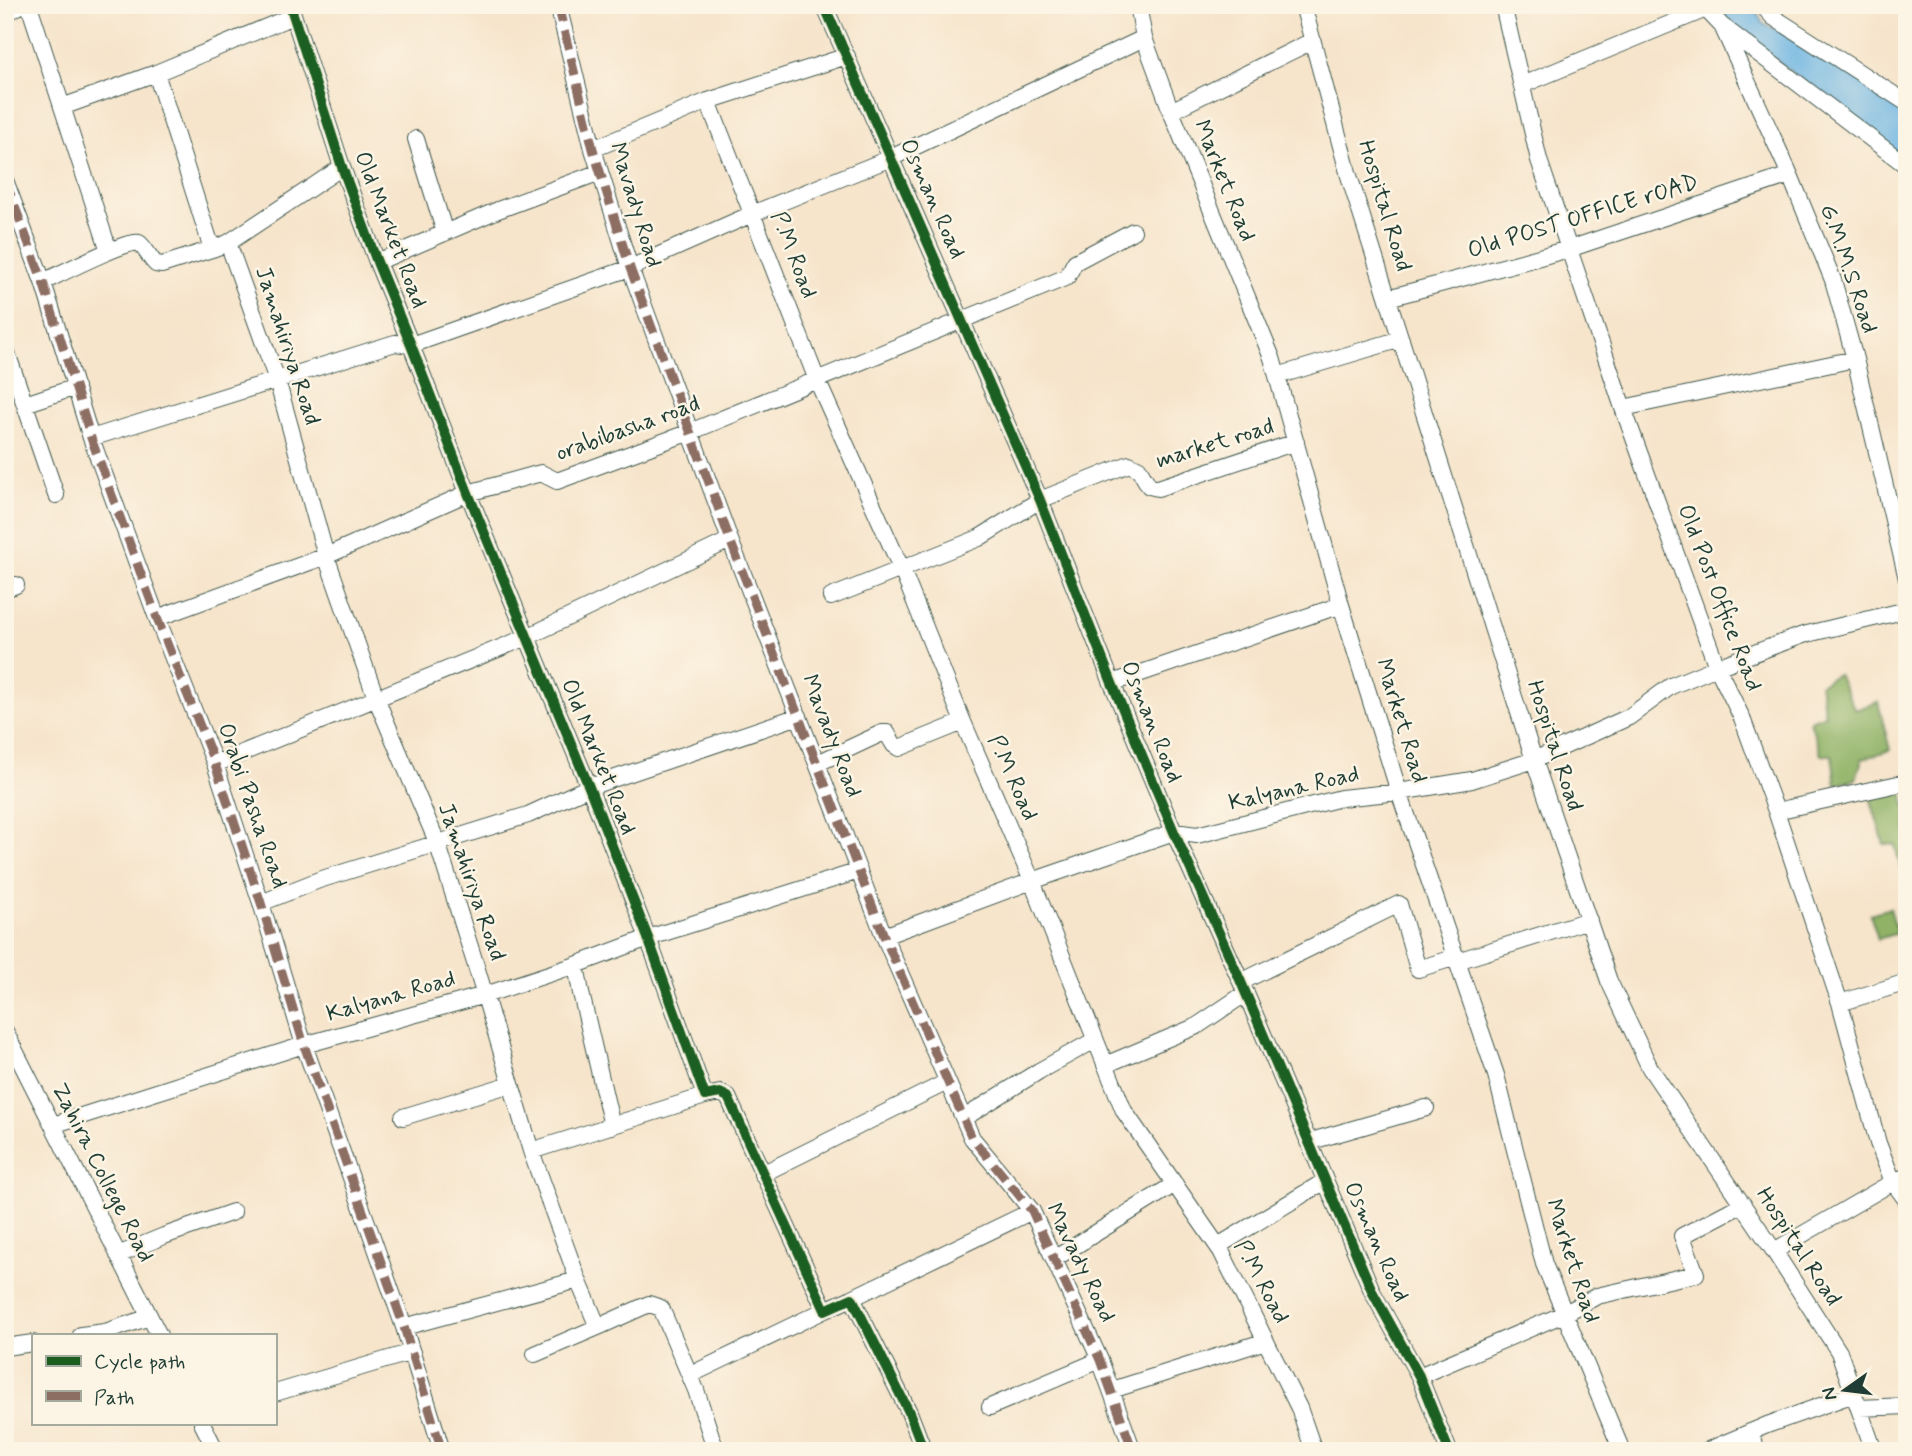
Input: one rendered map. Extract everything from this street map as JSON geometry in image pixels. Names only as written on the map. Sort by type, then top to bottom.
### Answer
[{"type":"street","points":[[5,14],[21,5]]},
{"type":"street","points":[[29,5],[109,251]]},
{"type":"street","name":"Mavady Road","points":[[558,5],[593,149],[630,268],[730,540],[884,936],[972,1138],[1032,1211],[1100,1360],[1133,1451]]},
{"type":"street","name":"Osman Road","points":[[824,5],[1040,500],[1174,832],[1244,987],[1373,1293],[1419,1376],[1449,1451]]},
{"type":"street","name":"Market Road","points":[[1138,5],[1143,38],[1272,358],[1341,605],[1399,792],[1496,1075],[1544,1264],[1622,1451]]},
{"type":"street","name":"Hospital Road","points":[[1303,5],[1349,176],[1534,760],[1609,981],[1650,1068],[1839,1352],[1874,1451]]},
{"type":"street","name":"Old Post Office Road","points":[[1503,5],[1539,160],[1569,249],[1623,408],[1717,667],[1742,718],[1776,811],[1840,1003],[1878,1143],[1900,1179],[1907,1201]]},
{"type":"street","points":[[1762,5],[1773,18],[1907,103]]},
{"type":"street","points":[[1522,85],[1704,7],[1721,26],[1907,166]]},
{"type":"street","points":[[62,107],[156,73],[292,11]]},
{"type":"street","name":"Old Market Road","points":[[292,11],[342,167],[377,262],[468,493],[589,787],[648,938],[705,1097]]},
{"type":"street","name":"G.M.M.S Road","points":[[1721,26],[1790,175],[1833,279],[1855,359],[1907,579]]},
{"type":"street","points":[[91,438],[395,343],[411,345],[630,268],[752,214],[891,158],[1143,38]]},
{"type":"street","points":[[1171,111],[1312,41]]},
{"type":"street","points":[[593,149],[708,101],[847,56]]},
{"type":"street","points":[[156,73],[212,249]]},
{"type":"street","name":"P.M Road","points":[[708,101],[817,380],[902,570],[962,722],[1032,881],[1124,1111],[1218,1246],[1299,1408],[1314,1451]]},
{"type":"street","points":[[416,139],[445,233]]},
{"type":"street","points":[[43,282],[134,242],[139,243],[152,261],[162,265],[228,243],[342,167]]},
{"type":"street","points":[[377,262],[498,210],[600,173]]},
{"type":"street","name":"Old POST OFFICE rOAD","points":[[1388,298],[1569,249],[1790,175]]},
{"type":"street","name":"Orabi Pasha Road","points":[[5,180],[43,282],[91,438],[157,618],[215,764],[304,1045],[404,1327],[442,1451]]},
{"type":"street","name":"orabibasha road","points":[[157,618],[326,556],[468,493],[541,473],[557,481],[690,432],[1067,277],[1075,262],[1133,231]]},
{"type":"street","name":"Jamahiriya Road","points":[[228,243],[277,380],[326,556],[376,698],[436,842],[531,1151],[598,1327]]},
{"type":"street","points":[[1277,376],[1401,339]]},
{"type":"street","points":[[5,346],[57,495]]},
{"type":"street","points":[[1623,408],[1855,359]]},
{"type":"street","points":[[25,404],[76,387]]},
{"type":"street","name":"market road","points":[[1040,500],[1129,464],[1139,469],[1149,486],[1158,488],[1296,442]]},
{"type":"street","points":[[831,597],[979,538],[1040,500]]},
{"type":"street","points":[[215,764],[527,637],[730,540]]},
{"type":"street","points":[[1112,683],[1341,605]]},
{"type":"street","name":"Kalyana Road","points":[[884,936],[1174,832],[1197,835],[1341,797],[1399,792],[1472,780],[1534,760],[1629,717],[1671,686],[1717,667],[1803,635],[1907,610]]},
{"type":"street","points":[[261,903],[319,880],[528,815],[589,787],[799,716]]},
{"type":"street","points":[[817,764],[881,733],[887,733],[899,748],[962,722]]},
{"type":"street","points":[[1776,811],[1907,782]]},
{"type":"street","name":"Kalyana Road","points":[[53,1125],[304,1045],[485,995],[648,938],[859,871]]},
{"type":"street","points":[[1105,1065],[1197,1026],[1244,987],[1399,904],[1418,969],[1589,920]]},
{"type":"street","points":[[576,965],[580,993],[612,1126]]},
{"type":"street","points":[[1840,1003],[1907,982]]},
{"type":"street","name":"Zahira College Road","points":[[5,1031],[158,1334]]},
{"type":"street","points":[[964,1118],[1038,1071],[1095,1040]]},
{"type":"street","points":[[762,1174],[947,1082]]},
{"type":"street","points":[[402,1117],[512,1084]]},
{"type":"street","points":[[531,1151],[705,1097],[720,1093],[728,1097],[825,1310]]},
{"type":"street","points":[[1308,1142],[1426,1108]]},
{"type":"street","points":[[1774,1251],[1900,1179]]},
{"type":"street","points":[[1218,1246],[1325,1181]]},
{"type":"street","points":[[1054,1259],[1175,1184]]},
{"type":"street","points":[[1419,1376],[1564,1314],[1597,1296],[1696,1274],[1682,1236],[1743,1204]]},
{"type":"street","points":[[690,1375],[1032,1211]]},
{"type":"street","points":[[118,1255],[233,1212]]},
{"type":"street","points":[[404,1327],[578,1280]]},
{"type":"street","points":[[852,1298],[909,1412],[924,1451]]},
{"type":"street","points":[[535,1354],[649,1304],[656,1305],[661,1308],[690,1375],[716,1451]]},
{"type":"street","points":[[89,1334],[105,1332],[150,1317]]},
{"type":"street","points":[[1112,1390],[1266,1341]]},
{"type":"street","points":[[5,1347],[32,1343]]},
{"type":"street","points":[[276,1393],[412,1352]]},
{"type":"street","points":[[990,1407],[1100,1360]]},
{"type":"street","points":[[1706,1451],[1750,1432],[1856,1401],[1907,1406]]},
{"type":"street","points":[[202,1424],[216,1451]]},
{"type":"street","points":[[1750,1432],[1757,1451]]},
{"type":"green space","points":[[1838,674],[1855,710],[1878,702],[1890,750],[1862,759],[1856,779],[1836,785],[1832,755],[1821,755],[1810,721],[1825,715],[1820,684]]},
{"type":"green space","points":[[1902,791],[1907,813],[1907,868],[1901,869],[1895,845],[1884,844],[1870,797]]},
{"type":"green space","points":[[1890,908],[1897,933],[1878,939],[1870,914]]},
{"type":"water","points":[[1705,5],[1754,5],[1763,24],[1817,46],[1907,113],[1907,162]]},
{"type":"marked path","points":[[558,5],[593,149],[630,268],[730,540],[884,936],[972,1138],[1032,1211],[1100,1360],[1133,1451]]},
{"type":"marked path","points":[[5,180],[43,282],[91,438],[157,618],[215,764],[304,1045],[404,1327],[442,1451]]},
{"type":"cycle path","points":[[290,5],[342,167],[377,262],[468,493],[589,787],[648,938],[705,1096],[720,1093],[728,1097],[825,1310],[852,1298],[909,1412],[924,1451]]},
{"type":"cycle path","points":[[824,5],[1040,500],[1174,832],[1373,1293],[1419,1376],[1449,1451]]}]
